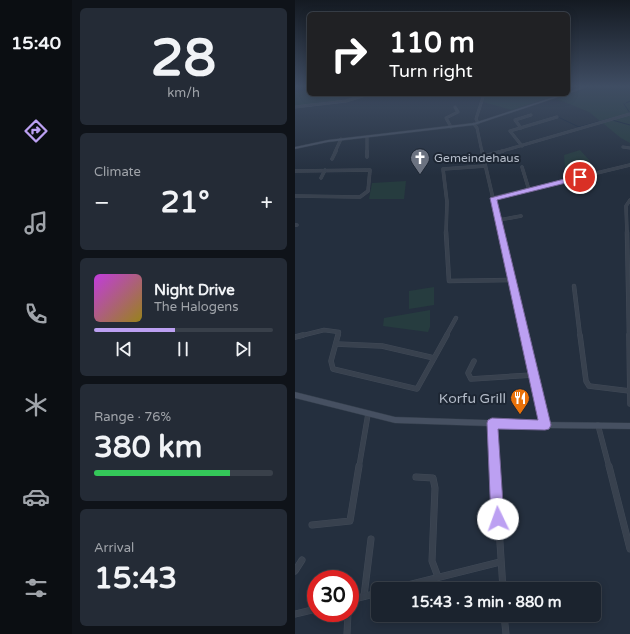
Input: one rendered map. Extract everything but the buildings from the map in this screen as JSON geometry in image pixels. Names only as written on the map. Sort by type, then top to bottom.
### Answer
[{"type":"street","points":[[449,117],[446,118],[451,127]]},
{"type":"street","points":[[476,117],[475,119],[485,166],[499,220],[511,280],[545,425]]},
{"type":"street","points":[[295,148],[341,139],[451,127],[476,123],[496,117]]},
{"type":"street","points":[[521,128],[515,120],[526,117]]},
{"type":"street","points":[[522,146],[511,131],[557,117]]},
{"type":"street","points":[[484,156],[621,117]]},
{"type":"street","points":[[367,136],[367,157]]},
{"type":"street","points":[[332,159],[341,139]]},
{"type":"street","points":[[623,147],[630,148]]},
{"type":"street","points":[[493,198],[630,165]]},
{"type":"street","points":[[485,166],[443,169],[447,202],[446,243],[448,278],[454,282],[511,280]]},
{"type":"street","points":[[522,167],[529,190]]},
{"type":"street","points":[[321,178],[325,170]]},
{"type":"street","points":[[295,172],[370,170],[368,191],[356,198],[295,196]]},
{"type":"street","points":[[630,200],[626,206],[629,252],[630,404]]},
{"type":"street","points":[[499,220],[521,216]]},
{"type":"street","points":[[574,286],[586,381],[589,386],[593,388],[630,391]]},
{"type":"street","points":[[295,337],[334,330],[339,332],[331,361],[333,369],[417,389],[456,318]]},
{"type":"street","points":[[336,344],[382,346],[434,358]]},
{"type":"street","points":[[474,361],[468,373],[471,379],[533,376]]},
{"type":"street","points":[[295,395],[367,414],[405,421],[630,426]]},
{"type":"street","points":[[312,525],[350,521],[367,414]]},
{"type":"street","points":[[492,423],[502,582]]},
{"type":"street","points":[[598,425],[630,549]]},
{"type":"street","points":[[416,477],[433,478],[435,488],[432,561],[438,577]]},
{"type":"street","points":[[364,596],[371,539]]},
{"type":"street","points":[[295,571],[302,560]]},
{"type":"street","points":[[419,582],[500,562]]},
{"type":"street","points":[[359,597],[371,594]]},
{"type":"street","points":[[295,614],[307,611]]},
{"type":"street","points":[[347,634],[348,622]]},
{"type":"street","points":[[504,622],[505,634]]},
{"type":"green space","points":[[595,117],[630,117],[630,143],[621,138]]},
{"type":"green space","points":[[580,150],[590,161],[579,165],[590,174],[576,178],[571,171],[565,168],[564,155]]},
{"type":"green space","points":[[406,181],[404,199],[369,199],[372,183]]},
{"type":"green space","points":[[434,287],[434,305],[409,309],[409,291]]},
{"type":"green space","points":[[430,310],[430,327],[428,332],[383,326],[384,318]]},
{"type":"waterway","points":[[558,117],[579,127],[609,119]]},
{"type":"waterway","points":[[612,120],[630,125]]},
{"type":"place","name":"Gemeindehaus","points":[[420,175]]},
{"type":"place","name":"Korfu Grill","points":[[520,415]]},
{"type":"route","points":[[498,519],[492,423],[545,425],[493,198],[499,198],[580,177]]}]
